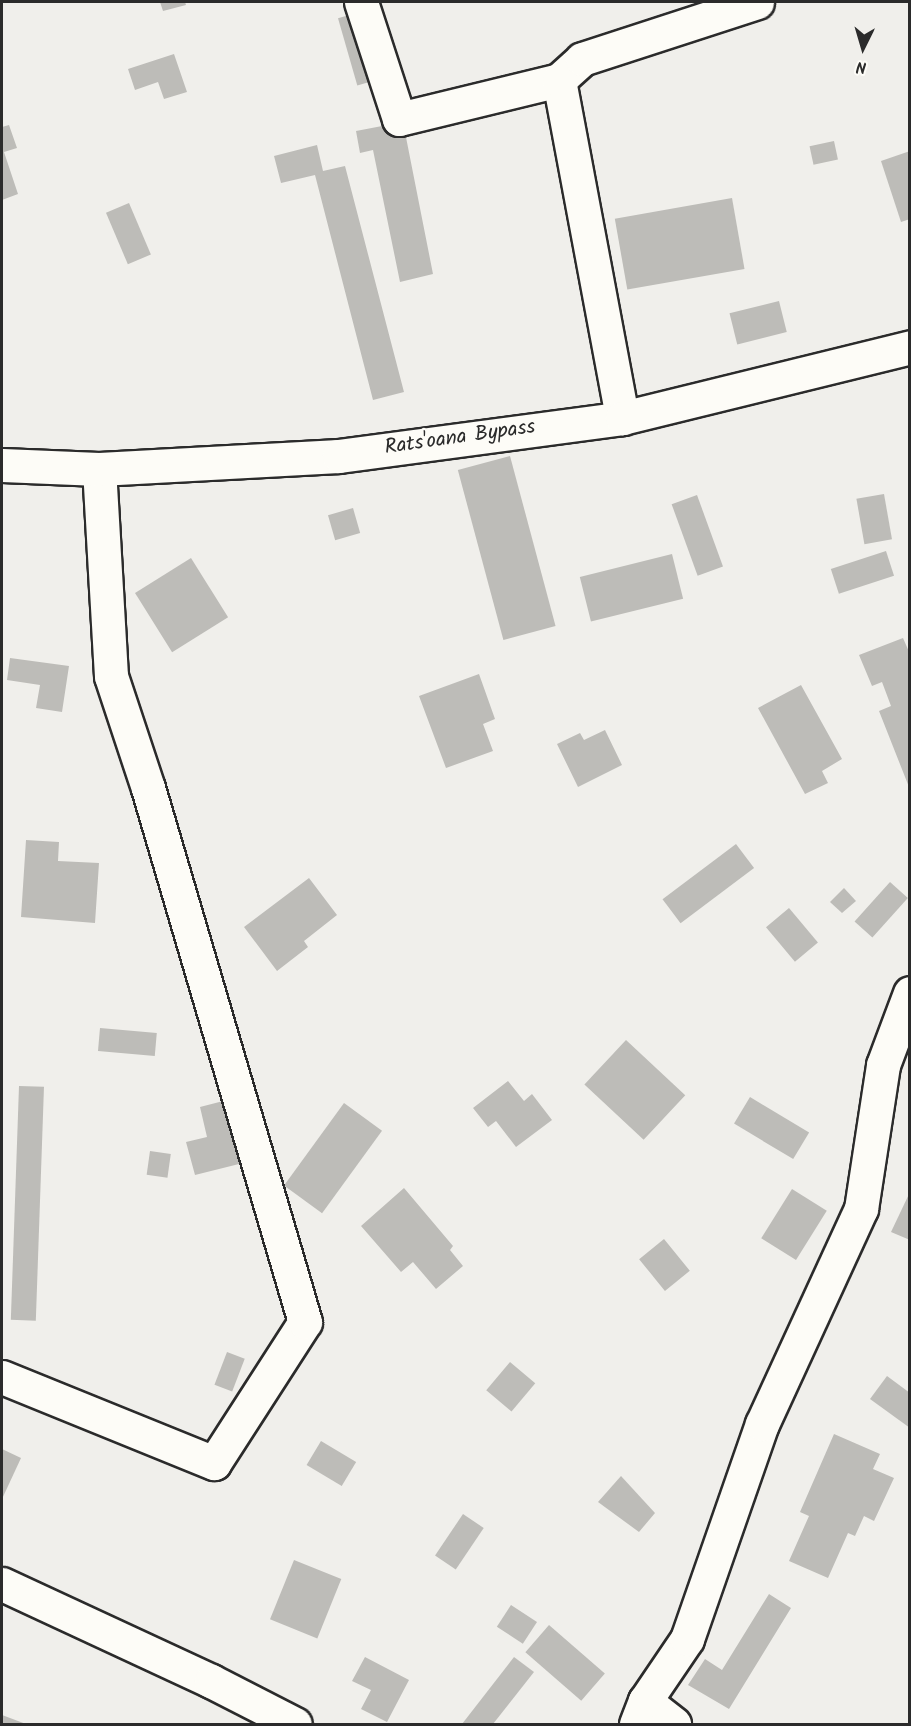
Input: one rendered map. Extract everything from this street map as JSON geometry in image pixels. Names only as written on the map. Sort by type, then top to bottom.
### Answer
[{"type":"street","points":[[361,2],[399,119],[559,80],[582,59],[757,2]]},
{"type":"street","points":[[559,80],[622,418]]},
{"type":"street","name":"Rats'oana Bypass","points":[[2,465],[99,469],[339,456],[622,418],[909,347]]},
{"type":"street","points":[[2,1377],[214,1463],[305,1322],[148,788],[111,676],[99,469]]},
{"type":"street","points":[[674,1725],[641,1713],[687,1639],[762,1424],[861,1209],[883,1065],[909,993]]},
{"type":"street","points":[[2,1584],[211,1681],[295,1725]]},
{"type":"building","points":[[160,2],[185,2],[186,5],[163,11]]},
{"type":"building","points":[[363,11],[382,78],[357,85],[338,18]]},
{"type":"building","points":[[174,54],[187,92],[164,99],[158,82],[135,90],[128,69]]},
{"type":"building","points":[[403,122],[433,274],[400,282],[373,150],[360,153],[356,131]]},
{"type":"building","points":[[9,125],[17,148],[4,152],[18,194],[2,200],[2,127]]},
{"type":"building","points":[[834,141],[838,160],[813,165],[810,146]]},
{"type":"building","points":[[317,145],[323,171],[345,166],[404,392],[373,400],[315,175],[281,183],[274,156]]},
{"type":"building","points":[[910,151],[910,219],[901,222],[881,161]]},
{"type":"building","points":[[732,198],[745,269],[627,290],[615,219]]},
{"type":"building","points":[[129,203],[151,255],[128,264],[106,213]]},
{"type":"building","points":[[779,301],[787,332],[737,344],[730,313]]},
{"type":"building","points":[[510,456],[556,626],[503,640],[458,470]]},
{"type":"building","points":[[884,494],[892,539],[864,544],[856,499]]},
{"type":"building","points":[[697,495],[723,566],[698,576],[672,504]]},
{"type":"building","points":[[353,508],[360,533],[335,540],[328,515]]},
{"type":"building","points":[[886,551],[894,576],[839,594],[831,569]]},
{"type":"building","points":[[672,554],[683,599],[591,622],[580,577]]},
{"type":"building","points":[[191,558],[228,617],[172,652],[135,593]]},
{"type":"building","points":[[903,638],[910,654],[909,787],[879,711],[891,706],[882,682],[872,686],[859,655]]},
{"type":"building","points":[[10,658],[69,666],[62,712],[36,708],[40,685],[7,680]]},
{"type":"building","points":[[479,674],[495,719],[483,724],[493,751],[446,768],[419,696]]},
{"type":"building","points":[[801,685],[842,759],[822,771],[828,783],[805,794],[758,708]]},
{"type":"building","points":[[605,730],[622,765],[578,787],[557,744],[580,733],[584,740]]},
{"type":"building","points":[[26,840],[59,842],[58,861],[99,863],[95,923],[21,917]]},
{"type":"building","points":[[736,844],[754,868],[681,923],[663,899]]},
{"type":"building","points":[[309,878],[337,915],[304,941],[308,947],[277,971],[244,927]]},
{"type":"building","points":[[890,882],[908,898],[872,937],[855,921]]},
{"type":"building","points":[[844,888],[856,901],[842,913],[830,902]]},
{"type":"building","points":[[789,908],[818,942],[795,962],[766,927]]},
{"type":"building","points":[[100,1028],[157,1033],[155,1056],[98,1051]]},
{"type":"building","points":[[626,1040],[685,1095],[644,1140],[584,1085]]},
{"type":"building","points":[[508,1081],[524,1101],[532,1094],[552,1120],[516,1147],[496,1121],[488,1127],[473,1108]]},
{"type":"building","points":[[19,1086],[44,1087],[36,1321],[11,1320]]},
{"type":"building","points":[[750,1097],[809,1133],[793,1159],[734,1124]]},
{"type":"building","points":[[231,1099],[247,1162],[195,1175],[186,1142],[207,1137],[200,1107]]},
{"type":"building","points":[[344,1103],[382,1131],[322,1213],[284,1186]]},
{"type":"building","points":[[150,1151],[171,1154],[167,1178],[147,1175]]},
{"type":"building","points":[[404,1188],[453,1246],[450,1250],[463,1266],[436,1289],[413,1262],[401,1272],[361,1226]]},
{"type":"building","points":[[792,1189],[827,1211],[796,1260],[761,1238]]},
{"type":"building","points":[[910,1192],[910,1240],[891,1232]]},
{"type":"building","points":[[664,1239],[690,1271],[665,1291],[639,1259]]},
{"type":"building","points":[[227,1352],[245,1359],[232,1391],[214,1385]]},
{"type":"building","points":[[510,1362],[535,1383],[511,1412],[486,1390]]},
{"type":"building","points":[[887,1376],[910,1393],[910,1428],[870,1399]]},
{"type":"building","points":[[834,1434],[880,1454],[873,1469],[894,1478],[874,1521],[864,1516],[855,1536],[848,1533],[828,1578],[789,1561],[809,1516],[800,1512]]},
{"type":"building","points":[[321,1441],[356,1462],[342,1486],[307,1465]]},
{"type":"building","points":[[2,1449],[21,1458],[2,1499]]},
{"type":"building","points":[[621,1476],[655,1513],[639,1532],[598,1502]]},
{"type":"building","points":[[463,1514],[484,1528],[456,1569],[435,1555]]},
{"type":"building","points":[[294,1560],[341,1579],[317,1638],[270,1619]]},
{"type":"building","points":[[769,1594],[791,1608],[729,1709],[688,1685],[705,1659],[722,1670]]},
{"type":"building","points":[[511,1605],[537,1622],[523,1644],[497,1627]]},
{"type":"building","points":[[549,1625],[605,1674],[581,1701],[525,1652]]},
{"type":"building","points":[[365,1657],[409,1680],[387,1722],[361,1709],[371,1690],[352,1681]]},
{"type":"building","points":[[514,1657],[534,1672],[493,1724],[462,1724]]},
{"type":"building","points":[[2,1715],[26,1724],[2,1724]]}]
